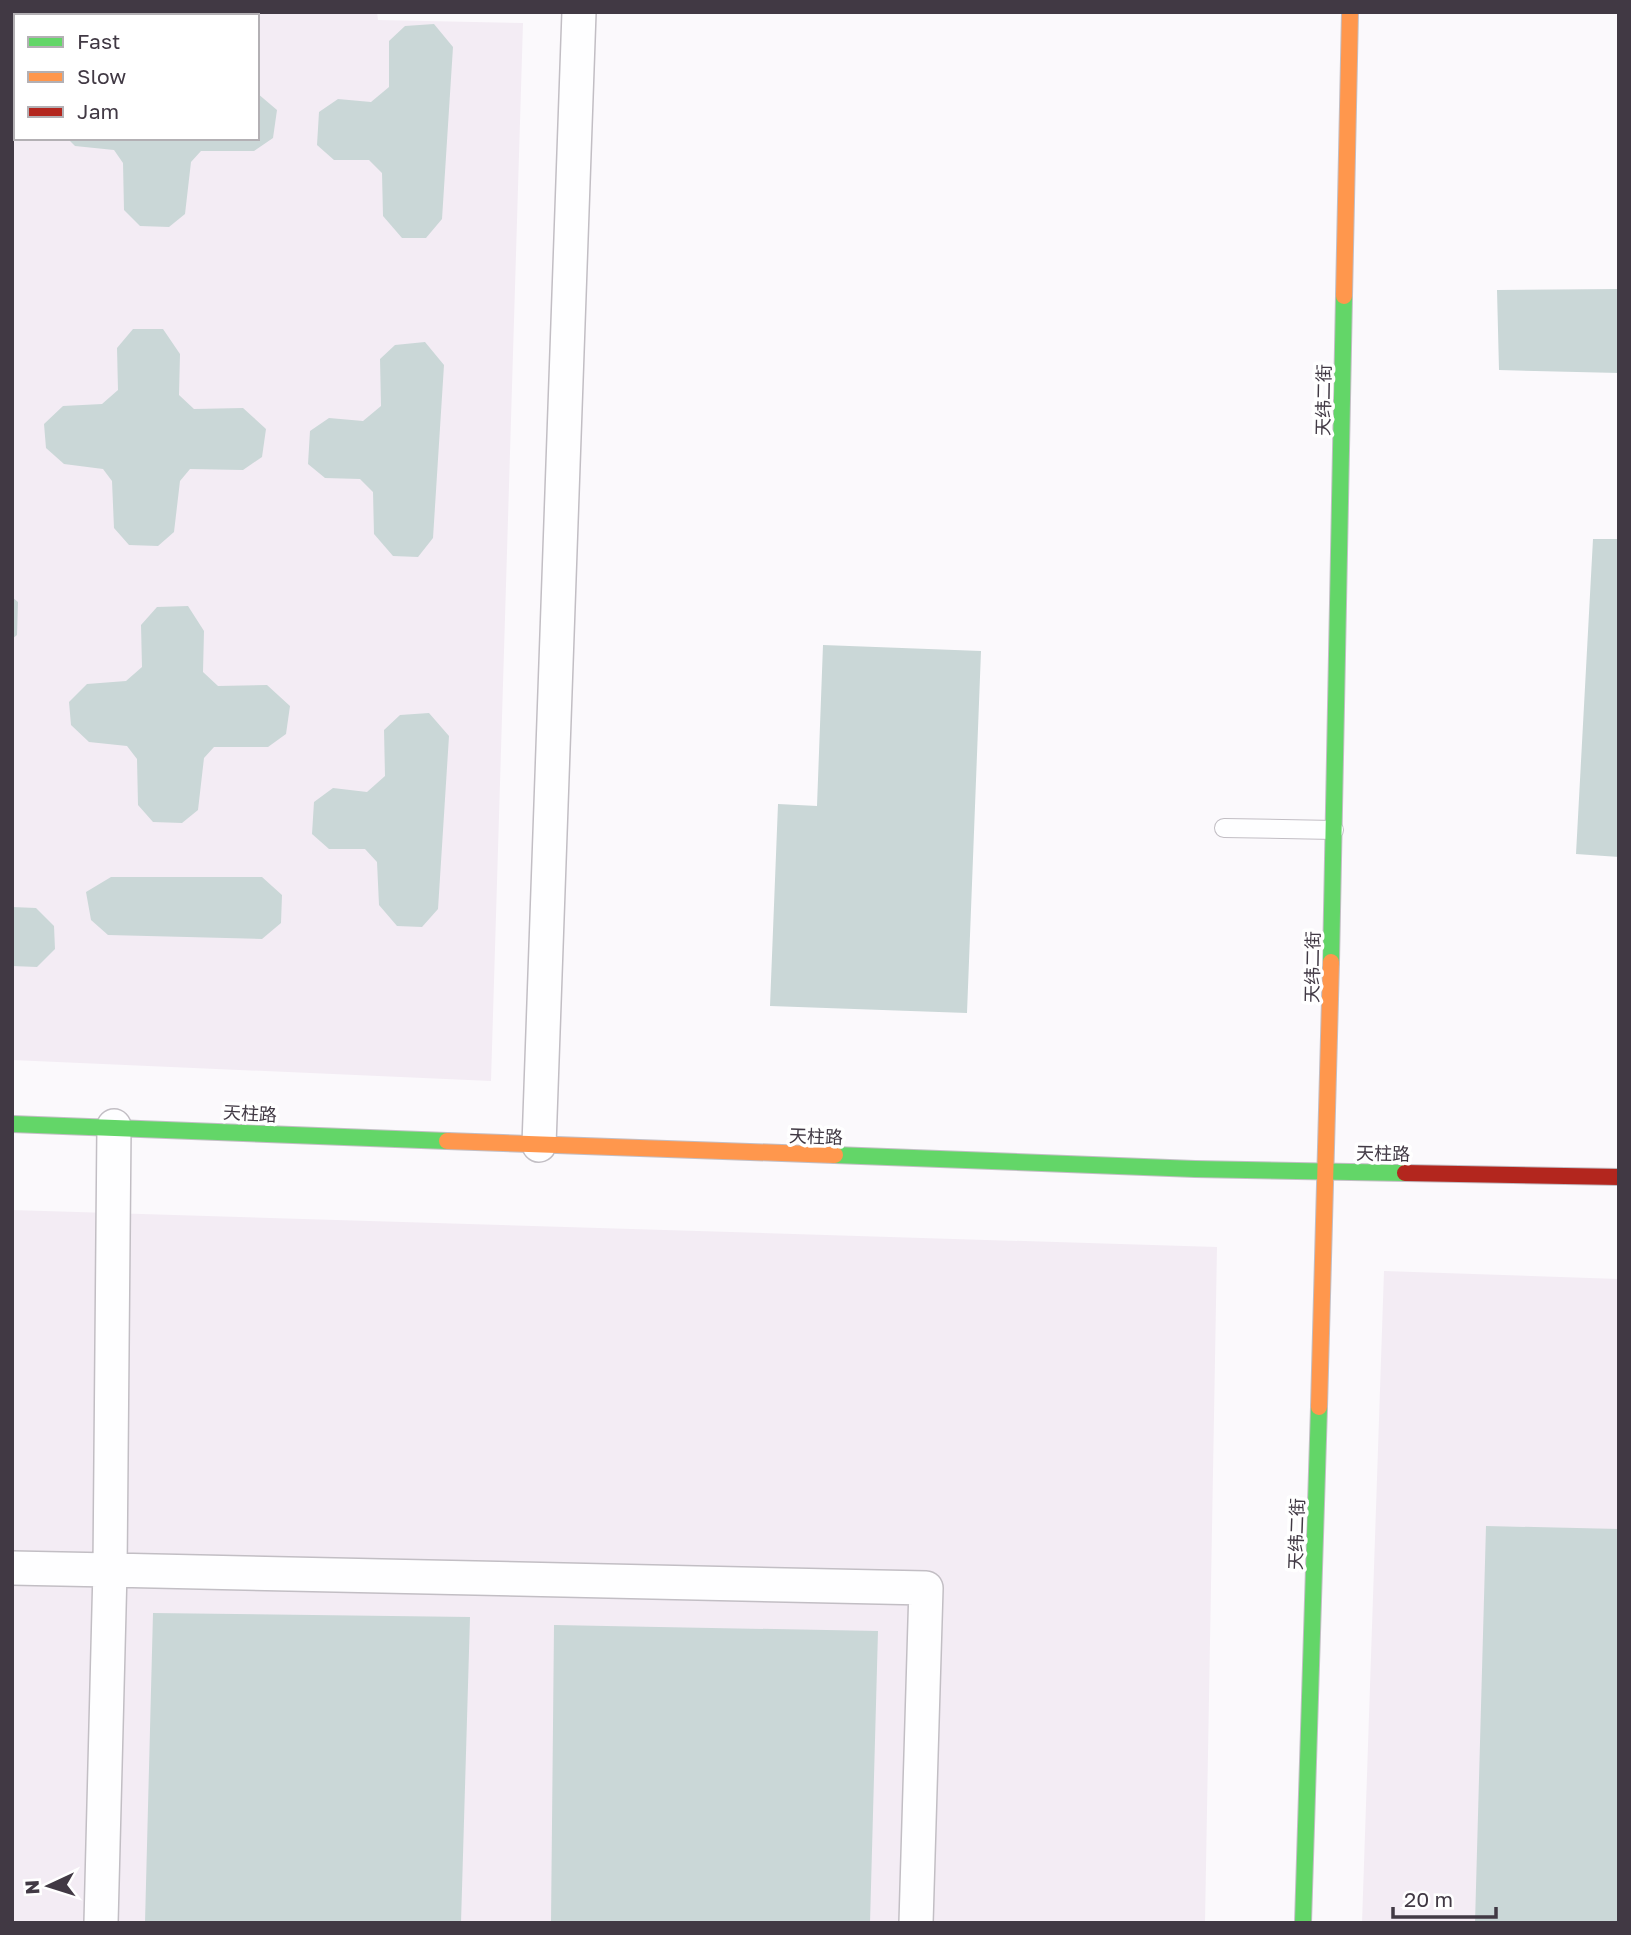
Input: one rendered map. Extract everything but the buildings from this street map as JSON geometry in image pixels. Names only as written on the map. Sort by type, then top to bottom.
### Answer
[{"type":"street","points":[[539,1145],[579,12]]},
{"type":"street","name":"天纬二街","points":[[1303,1923],[1327,1171],[1350,12]]},
{"type":"street","name":"天柱路","points":[[12,1124],[1195,1169],[1619,1177]]},
{"type":"street","points":[[101,1923],[110,1570],[114,1126]]},
{"type":"street","points":[[12,1567],[926,1588],[916,1923]]},
{"type":"lane","points":[[1224,828],[1334,830]]},
{"type":"shaded area","points":[[12,12],[377,12],[378,20],[523,23],[491,1081],[12,1060]]},
{"type":"shaded area","points":[[12,1210],[1217,1247],[1205,1923],[12,1923]]},
{"type":"shaded area","points":[[1384,1271],[1619,1279],[1619,1923],[1362,1923]]},
{"type":"traffic: fast","points":[[1331,962],[1344,296]]},
{"type":"traffic: fast","points":[[12,1124],[447,1141]]},
{"type":"traffic: fast","points":[[835,1155],[1195,1169],[1405,1173]]},
{"type":"traffic: fast","points":[[1303,1923],[1319,1407]]},
{"type":"traffic: slow","points":[[1344,296],[1350,12]]},
{"type":"traffic: slow","points":[[1319,1407],[1331,962]]},
{"type":"traffic: slow","points":[[447,1141],[835,1155]]},
{"type":"traffic: jam","points":[[1405,1173],[1619,1177]]}]
